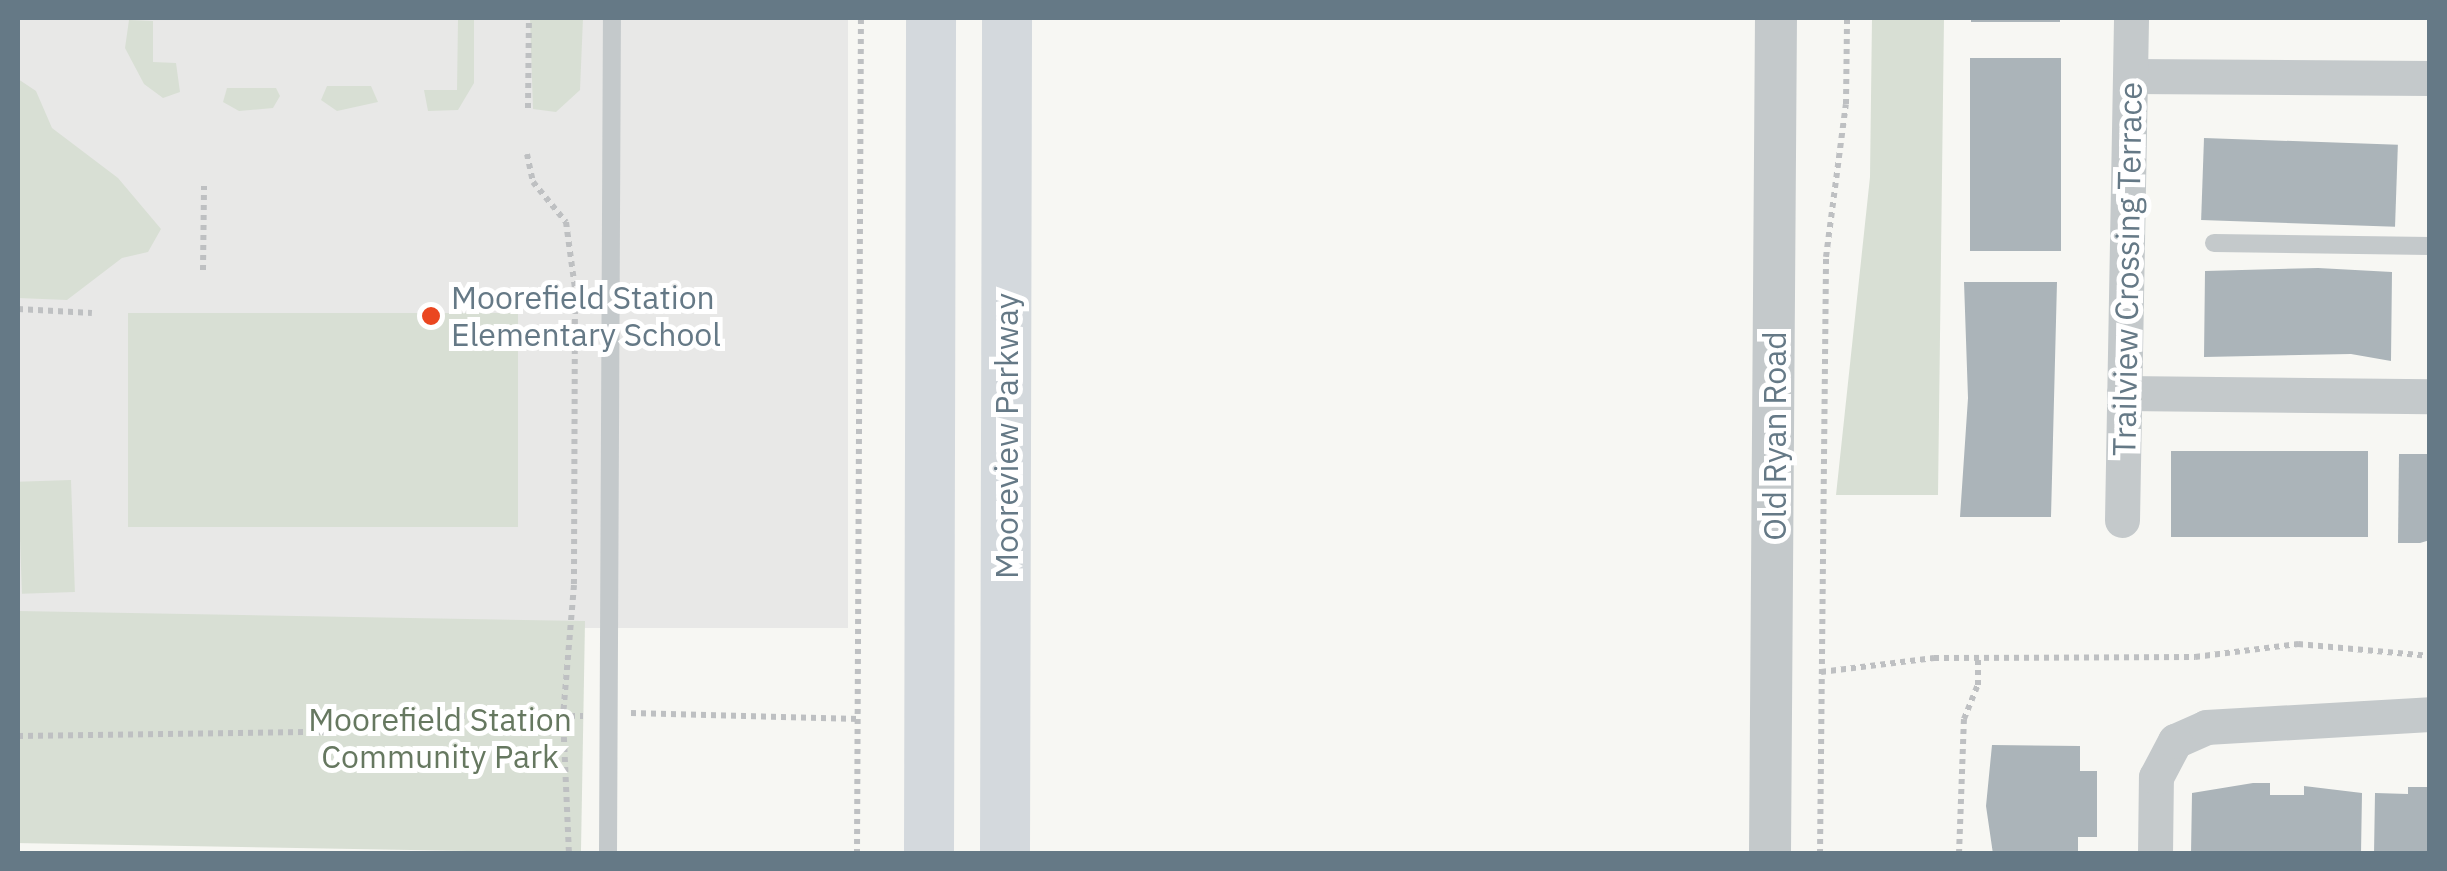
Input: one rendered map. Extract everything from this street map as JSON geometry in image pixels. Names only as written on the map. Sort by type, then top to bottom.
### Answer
[{"type":"main road","points":[[930,854],[932,18]]},
{"type":"main road","name":"Mooreview Parkway","points":[[1005,854],[1007,18]]},
{"type":"street","name":"Old Ryan Road","points":[[1770,854],[1776,18]]},
{"type":"street","name":"Trailview Crossing Terrace","points":[[2122,520],[2131,18]]},
{"type":"street","points":[[2131,76],[2430,78]]},
{"type":"street","points":[[2124,393],[2430,396]]},
{"type":"street","points":[[2155,854],[2156,777],[2175,742],[2206,727],[2430,714]]},
{"type":"lane","points":[[608,854],[612,18]]},
{"type":"lane","points":[[2214,243],[2430,246]]},
{"type":"path","points":[[528,108],[529,18]]},
{"type":"path","points":[[858,854],[861,18]]},
{"type":"path","points":[[1820,854],[1826,257],[1846,104],[1847,18]]},
{"type":"path","points":[[527,154],[533,182],[566,222],[576,289],[574,585],[563,717],[569,854]]},
{"type":"path","points":[[202,270],[204,186]]},
{"type":"path","points":[[18,309],[92,313]]},
{"type":"path","points":[[1821,672],[1978,656],[2194,657],[2298,644],[2430,656]]},
{"type":"path","points":[[1959,854],[1964,719],[1978,685],[1978,656]]},
{"type":"path","points":[[18,736],[321,732],[420,716],[610,714],[859,719]]},
{"type":"shaded area","name":"Moorefield Station Elementary School","points":[[18,18],[848,18],[848,628],[18,628]]},
{"type":"green space","points":[[458,18],[474,18],[474,83],[458,110],[428,111],[424,90],[457,90]]},
{"type":"green space","points":[[530,18],[583,18],[580,90],[556,112],[533,109]]},
{"type":"green space","points":[[1872,18],[1944,18],[1938,495],[1836,495],[1870,177]]},
{"type":"green space","points":[[129,20],[153,21],[153,62],[176,63],[180,92],[163,98],[144,84],[125,48]]},
{"type":"green space","points":[[18,79],[36,91],[52,128],[118,178],[161,229],[148,252],[122,258],[67,300],[18,298]]},
{"type":"green space","points":[[327,86],[371,86],[378,102],[337,111],[321,100]]},
{"type":"green space","points":[[227,88],[276,88],[280,96],[273,108],[239,111],[223,102]]},
{"type":"green space","points":[[128,313],[518,313],[518,527],[128,527]]},
{"type":"green space","points":[[71,480],[75,592],[22,594],[18,482]]},
{"type":"green space","name":"Moorefield Station Community Park","points":[[18,611],[585,621],[581,853],[18,843]]},
{"type":"building","points":[[1971,18],[2060,18],[2060,22],[1971,22]]},
{"type":"building","points":[[1970,58],[2061,58],[2061,251],[1970,251]]},
{"type":"building","points":[[2204,138],[2398,145],[2395,227],[2201,220]]},
{"type":"building","points":[[2318,268],[2392,272],[2391,361],[2351,354],[2204,357],[2205,271]]},
{"type":"building","points":[[1964,282],[2057,282],[2051,517],[1960,517],[1968,398]]},
{"type":"building","points":[[2171,451],[2368,451],[2368,537],[2171,537]]},
{"type":"building","points":[[2399,454],[2430,454],[2430,540],[2420,543],[2398,543]]},
{"type":"building","points":[[1992,745],[2080,746],[2080,771],[2097,771],[2097,837],[2078,837],[2078,854],[1993,854],[1986,806]]},
{"type":"building","points":[[2270,783],[2270,795],[2304,795],[2304,786],[2362,793],[2361,854],[2191,854],[2192,793]]},
{"type":"building","points":[[2408,787],[2430,787],[2430,854],[2374,854],[2375,793],[2408,794]]},
{"type":"place","name":"Moorefield Station Elementary School","points":[[431,316]]}]
